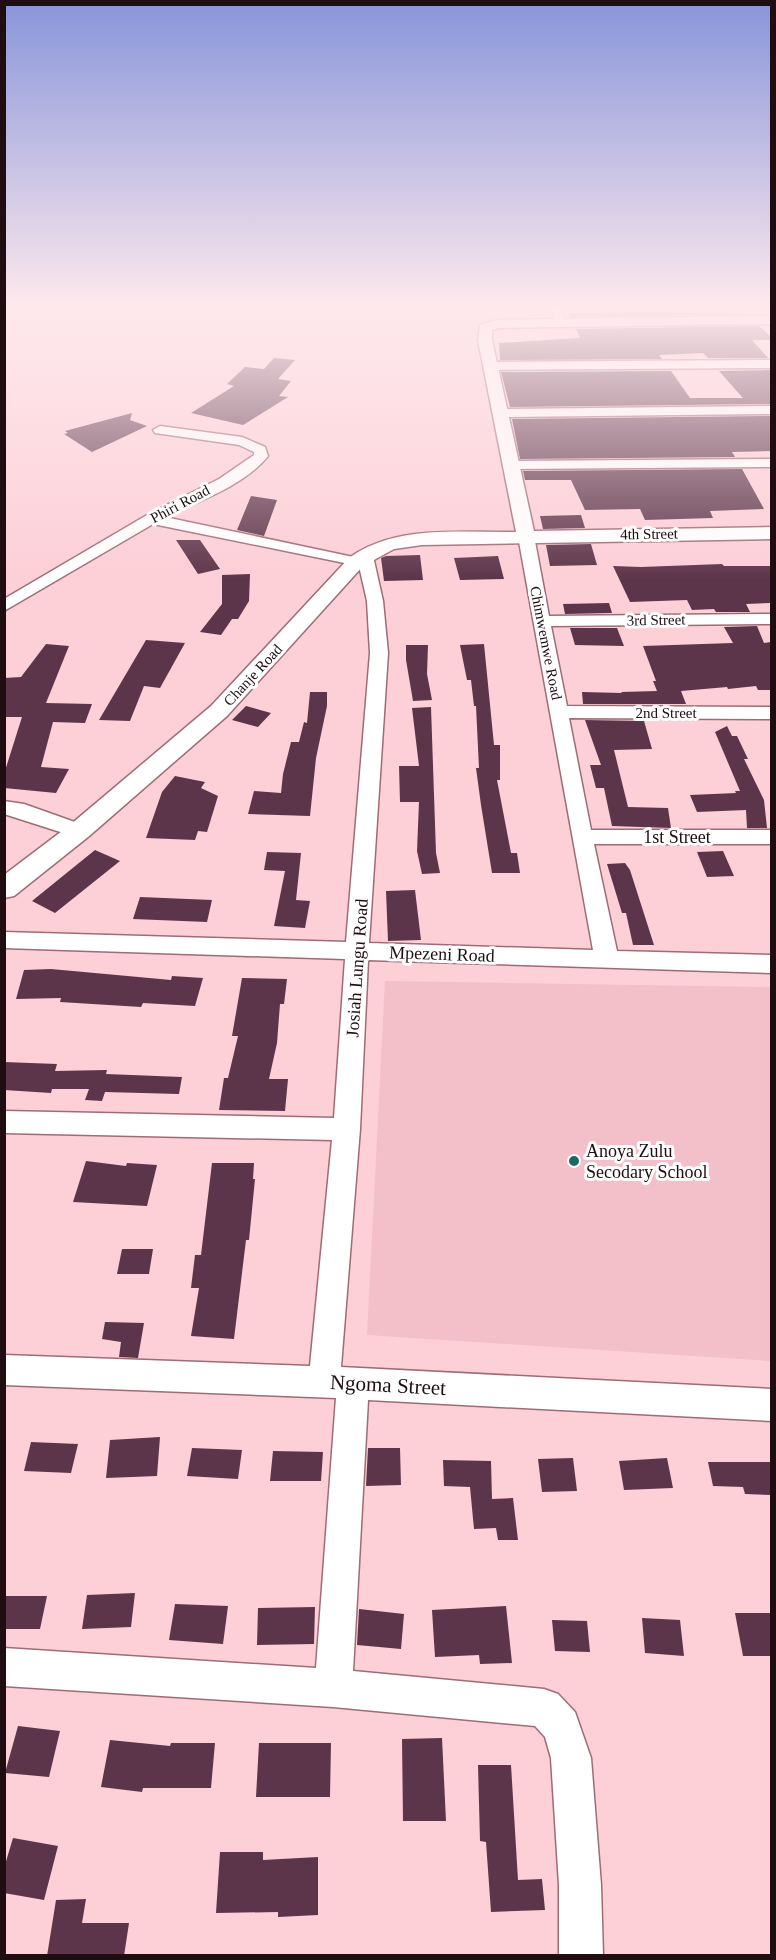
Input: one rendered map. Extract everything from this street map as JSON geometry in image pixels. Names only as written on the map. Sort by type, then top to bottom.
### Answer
[{"type":"street","name":"Chimwemwe Road","points":[[497,397],[526,536],[607,959]]},
{"type":"street","points":[[500,413],[771,410]]},
{"type":"street","name":"Phiri Road","points":[[4,606],[151,519],[227,479],[254,463],[261,456],[260,450],[242,441],[160,430]]},
{"type":"street","points":[[510,465],[771,463]]},
{"type":"street","points":[[151,519],[361,559]]},
{"type":"street","name":"4th Street","points":[[526,536],[771,532]]},
{"type":"street","name":"Chanje Road","points":[[4,889],[79,831],[219,711],[372,550],[404,541],[526,536]]},
{"type":"street","name":"Josiah Lungu Road","points":[[333,1688],[338,1383],[347,1129],[357,951],[379,653],[375,602],[361,559]]},
{"type":"street","name":"3rd Street","points":[[541,621],[771,619]]},
{"type":"street","name":"2nd Street","points":[[560,712],[771,713]]},
{"type":"street","points":[[4,807],[17,809],[79,831]]},
{"type":"street","name":"1st Street","points":[[582,837],[771,837]]},
{"type":"street","name":"Mpezeni Road","points":[[4,940],[771,964]]},
{"type":"street","points":[[4,1122],[347,1129]]},
{"type":"street","name":"Ngoma Street","points":[[4,1370],[338,1383],[771,1405]]},
{"type":"street","points":[[4,1667],[333,1688],[544,1708],[561,1726],[571,1758],[580,1885],[581,1956]]},
{"type":"shaded area","name":"Anoya Zulu Secodary School","points":[[385,981],[771,987],[771,1361],[367,1335]]},
{"type":"building","points":[[216,397],[287,397],[243,425],[191,413]]},
{"type":"building","points":[[508,397],[690,397],[771,397],[771,404],[510,407]]},
{"type":"building","points":[[132,413],[130,420],[147,426],[92,452],[64,434],[68,433],[65,431]]},
{"type":"building","points":[[771,416],[771,451],[732,452],[735,457],[520,459],[512,419]]},
{"type":"building","points":[[742,469],[764,509],[710,511],[713,518],[645,520],[640,509],[585,510],[571,480],[525,480],[523,471]]},
{"type":"building","points":[[251,496],[277,500],[264,536],[237,530]]},
{"type":"building","points":[[581,515],[585,528],[543,529],[540,516]]},
{"type":"building","points":[[176,540],[200,540],[220,569],[198,574]]},
{"type":"building","points":[[591,544],[597,565],[550,566],[546,545]]},
{"type":"building","points":[[420,555],[423,580],[384,581],[381,558]]},
{"type":"building","points":[[498,556],[504,579],[460,580],[454,558]]},
{"type":"building","points":[[722,564],[724,566],[771,566],[771,603],[746,604],[750,612],[716,612],[714,609],[692,610],[687,600],[630,602],[613,566],[641,567]]},
{"type":"building","points":[[250,574],[249,601],[238,619],[232,619],[221,635],[200,632],[222,604],[222,575]]},
{"type":"building","points":[[609,603],[612,613],[565,614],[563,604]]},
{"type":"building","points":[[757,626],[764,643],[771,642],[771,690],[758,690],[756,686],[681,691],[686,704],[583,704],[582,692],[657,691],[653,681],[656,681],[643,646],[733,643],[724,627]]},
{"type":"building","points":[[570,628],[617,628],[624,646],[575,645]]},
{"type":"building","points":[[146,640],[185,643],[160,688],[144,686],[130,721],[99,720]]},
{"type":"building","points":[[46,644],[69,646],[46,703],[92,704],[85,723],[53,722],[41,767],[69,769],[56,793],[4,788],[4,774],[22,717],[4,717],[4,678],[21,677]]},
{"type":"building","points":[[484,644],[494,745],[500,745],[500,780],[497,780],[511,853],[517,853],[520,873],[492,873],[481,805],[476,768],[479,768],[476,706],[474,706],[471,680],[467,680],[460,645]]},
{"type":"building","points":[[406,645],[428,645],[427,674],[432,700],[413,701],[406,660]]},
{"type":"building","points":[[310,692],[327,692],[327,706],[316,758],[310,816],[248,814],[254,791],[281,793],[291,742],[299,742],[304,722],[307,723]]},
{"type":"building","points":[[246,706],[271,713],[258,727],[232,720]]},
{"type":"building","points":[[431,707],[436,853],[440,873],[422,874],[417,851],[419,802],[400,802],[399,766],[419,766],[412,708]]},
{"type":"building","points":[[585,720],[644,721],[652,749],[614,750],[628,807],[668,808],[671,828],[612,826],[604,788],[596,788],[590,765],[601,765]]},
{"type":"building","points":[[727,726],[732,736],[737,736],[748,759],[744,759],[764,800],[767,828],[747,828],[746,810],[697,812],[690,795],[740,791],[715,732]]},
{"type":"building","points":[[175,776],[205,782],[201,788],[218,796],[207,832],[198,831],[195,840],[146,838],[162,792]]},
{"type":"building","points":[[95,850],[120,861],[55,913],[32,901]]},
{"type":"building","points":[[723,851],[734,876],[707,877],[697,852]]},
{"type":"building","points":[[267,852],[301,853],[296,900],[310,901],[305,928],[274,926],[285,871],[264,870]]},
{"type":"building","points":[[625,863],[630,870],[654,945],[633,945],[626,913],[622,913],[607,864]]},
{"type":"building","points":[[415,890],[421,940],[388,941],[386,891]]},
{"type":"building","points":[[140,897],[212,900],[207,922],[133,919]]},
{"type":"building","points":[[51,969],[171,980],[172,976],[203,978],[195,1006],[143,1003],[141,1007],[60,1002],[61,998],[16,999],[24,970]]},
{"type":"building","points":[[242,978],[287,979],[284,1004],[280,1004],[277,1043],[269,1079],[288,1079],[285,1111],[219,1110],[224,1078],[228,1078],[238,1036],[232,1036]]},
{"type":"building","points":[[4,1062],[57,1064],[55,1071],[107,1070],[106,1074],[182,1077],[179,1094],[105,1092],[102,1101],[85,1100],[89,1089],[52,1089],[51,1093],[4,1090]]},
{"type":"building","points":[[86,1161],[126,1166],[127,1163],[157,1165],[147,1206],[73,1202]]},
{"type":"building","points":[[212,1163],[254,1163],[253,1179],[255,1179],[249,1240],[246,1240],[234,1339],[191,1336],[199,1288],[191,1288],[195,1255],[201,1255]]},
{"type":"building","points":[[122,1249],[153,1249],[149,1274],[117,1274]]},
{"type":"building","points":[[105,1322],[144,1323],[138,1358],[119,1357],[121,1342],[102,1339]]},
{"type":"building","points":[[160,1437],[157,1476],[106,1478],[110,1440]]},
{"type":"building","points":[[31,1442],[78,1444],[71,1473],[24,1471]]},
{"type":"building","points":[[192,1448],[242,1450],[238,1479],[187,1476]]},
{"type":"building","points":[[368,1448],[400,1448],[401,1485],[366,1486]]},
{"type":"building","points":[[273,1451],[323,1452],[321,1481],[270,1481]]},
{"type":"building","points":[[573,1458],[577,1491],[542,1492],[538,1459]]},
{"type":"building","points":[[667,1458],[673,1488],[624,1490],[619,1461]]},
{"type":"building","points":[[443,1460],[491,1461],[492,1499],[513,1498],[518,1540],[498,1540],[496,1528],[474,1529],[470,1487],[444,1486]]},
{"type":"building","points":[[708,1462],[771,1462],[771,1495],[745,1494],[743,1487],[713,1486]]},
{"type":"building","points":[[135,1593],[131,1627],[82,1629],[87,1595]]},
{"type":"building","points":[[4,1596],[47,1596],[40,1629],[4,1629]]},
{"type":"building","points":[[175,1604],[228,1606],[223,1644],[169,1640]]},
{"type":"building","points":[[506,1606],[512,1663],[480,1664],[479,1655],[435,1657],[432,1610]]},
{"type":"building","points":[[315,1607],[314,1644],[257,1645],[258,1608]]},
{"type":"building","points":[[359,1609],[404,1614],[401,1649],[357,1645]]},
{"type":"building","points":[[735,1613],[771,1613],[771,1656],[743,1656]]},
{"type":"building","points":[[642,1618],[680,1620],[684,1656],[645,1653]]},
{"type":"building","points":[[552,1620],[587,1621],[590,1652],[555,1651]]},
{"type":"building","points":[[18,1726],[60,1731],[49,1777],[5,1773]]},
{"type":"building","points":[[442,1738],[446,1821],[403,1821],[402,1739]]},
{"type":"building","points":[[110,1740],[170,1746],[171,1743],[215,1743],[211,1788],[143,1788],[142,1792],[101,1787]]},
{"type":"building","points":[[259,1743],[331,1743],[330,1797],[256,1797]]},
{"type":"building","points":[[478,1765],[511,1765],[518,1880],[542,1879],[545,1910],[491,1912],[486,1842],[480,1841]]},
{"type":"building","points":[[13,1838],[58,1846],[44,1900],[4,1893],[4,1868]]},
{"type":"building","points":[[220,1852],[263,1852],[263,1860],[318,1857],[318,1915],[278,1917],[278,1912],[216,1913]]},
{"type":"building","points":[[86,1899],[82,1923],[129,1923],[124,1956],[47,1956],[56,1900]]},
{"type":"place","name":"Anoya Zulu Secodary School","points":[[574,1161]]}]
